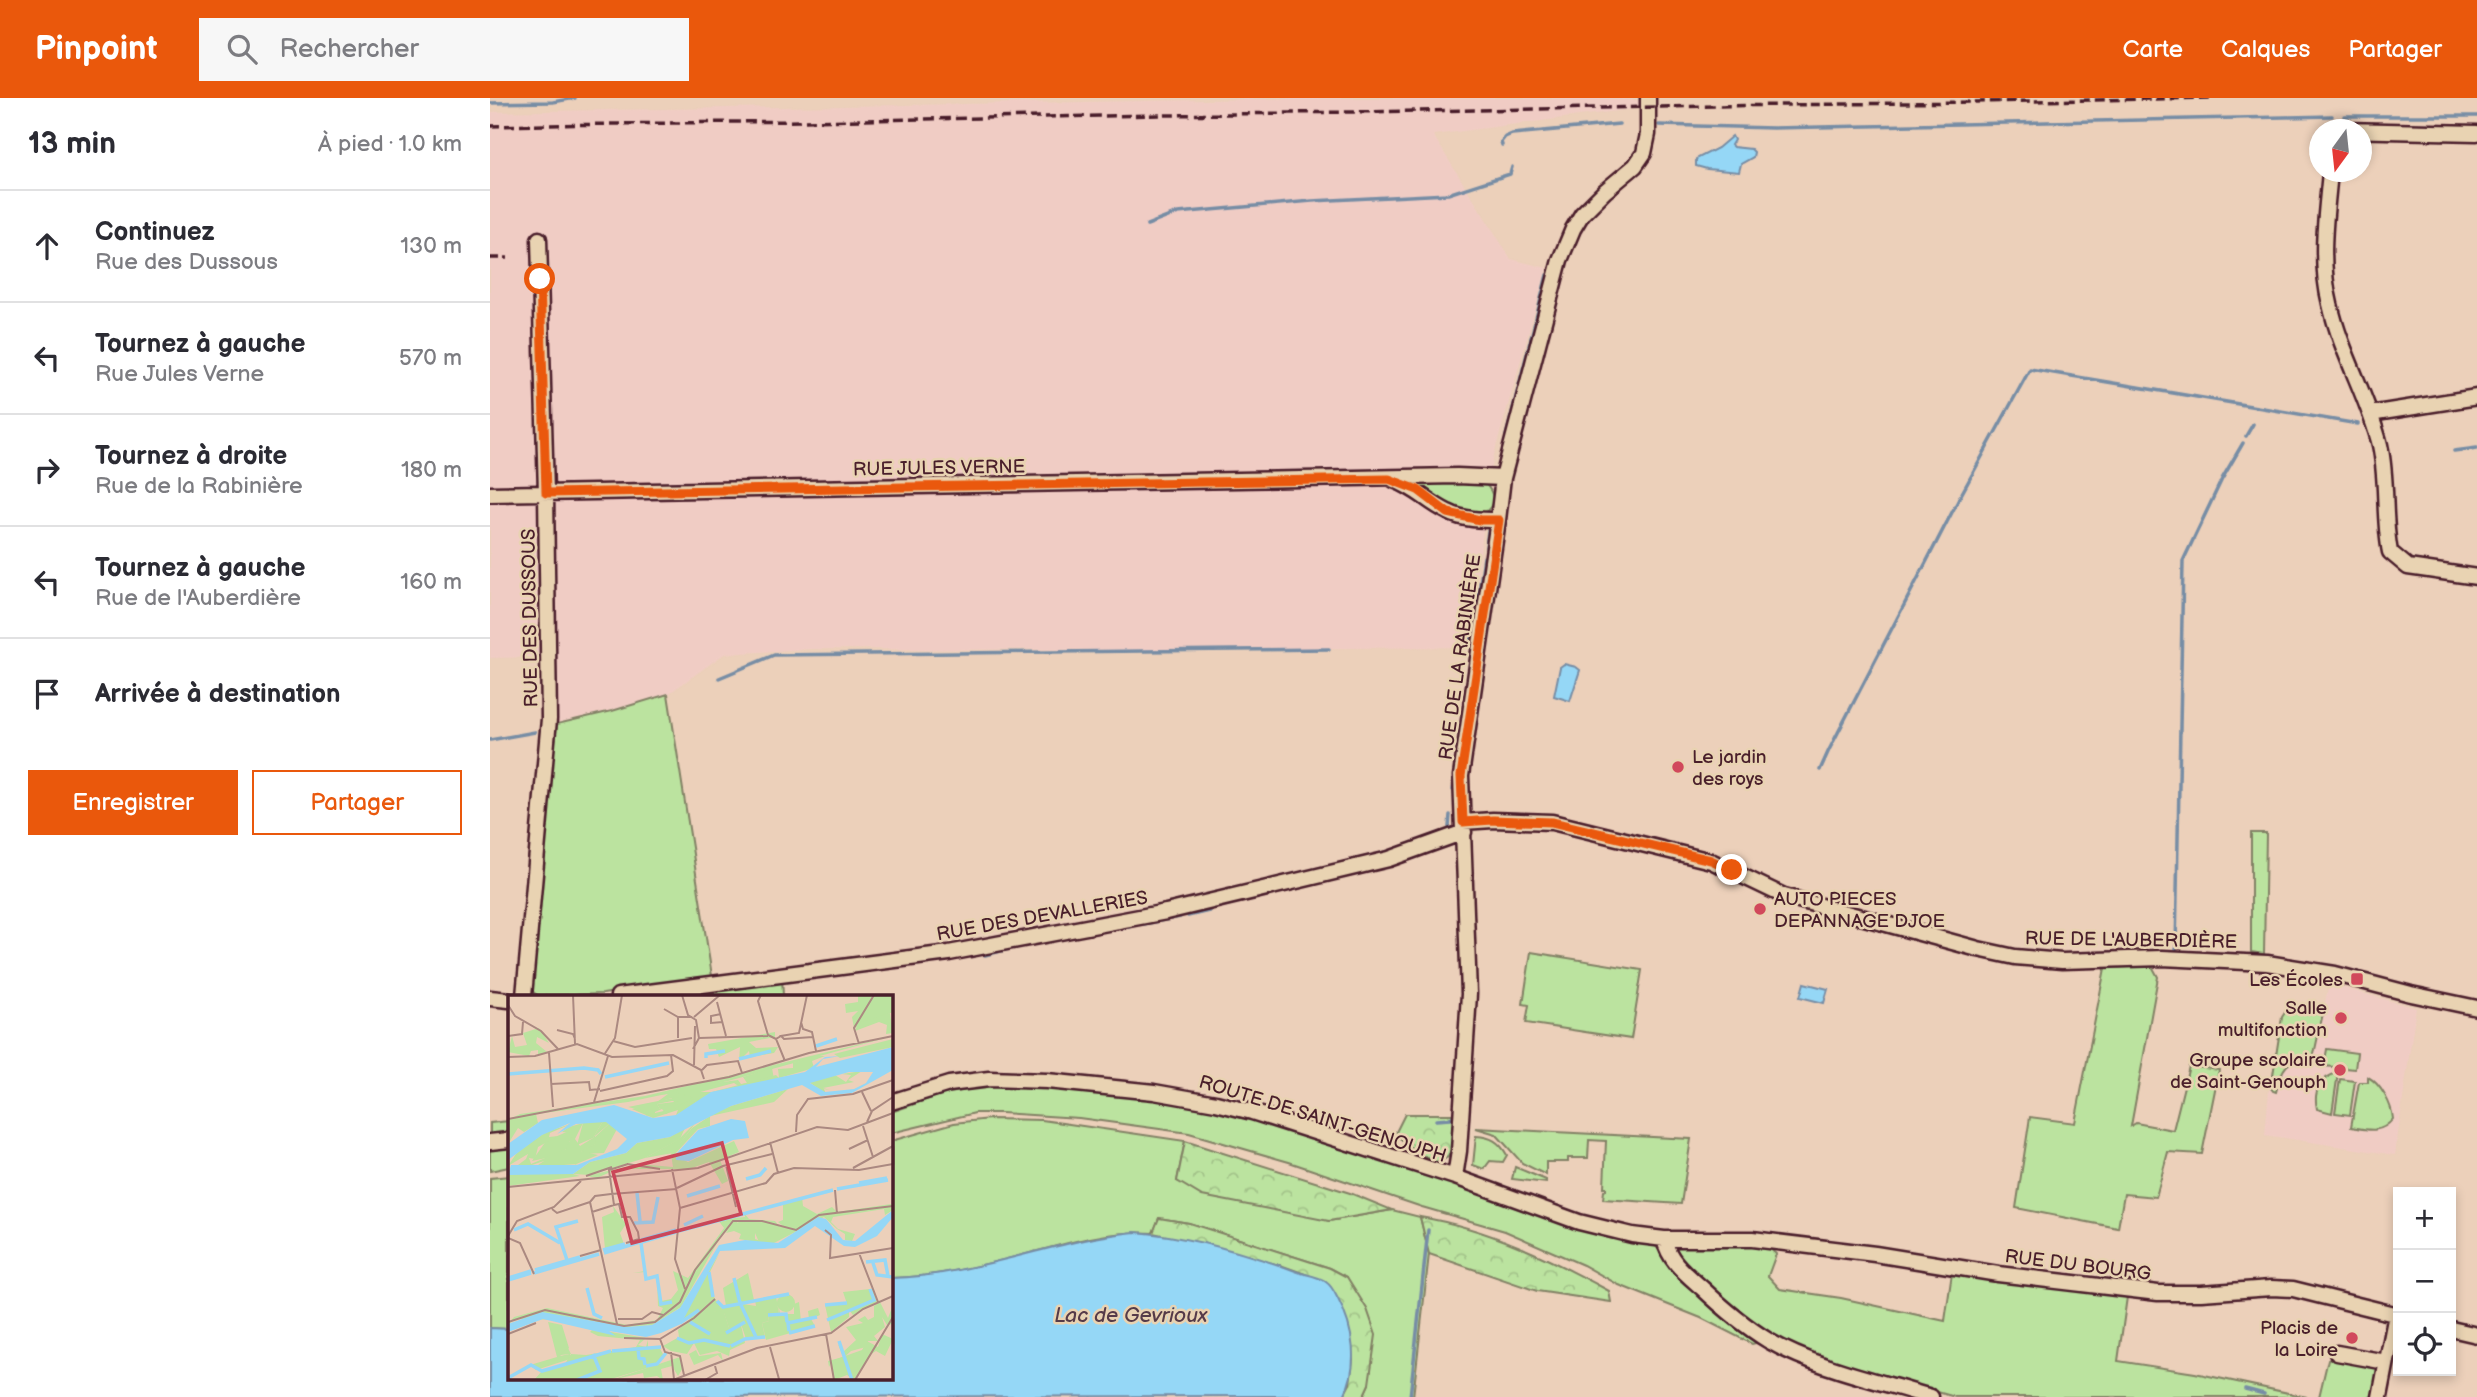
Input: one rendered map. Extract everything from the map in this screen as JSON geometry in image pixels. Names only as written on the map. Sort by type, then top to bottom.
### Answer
[{"type":"street","name":"RUE DE LA RABINIÈRE","points":[[1455,1177],[1469,994],[1461,776],[1503,478],[1550,293],[1566,243],[1582,214],[1640,160],[1648,134],[1648,98]]},
{"type":"street","points":[[2372,131],[2477,133]]},
{"type":"street","points":[[2329,182],[2323,253],[2326,286],[2342,344],[2370,414],[2384,472],[2390,552],[2408,567],[2477,578]]},
{"type":"street","name":"RUE DES DUSSOUS","points":[[524,995],[549,736],[539,239]]},
{"type":"street","points":[[2370,414],[2477,397]]},
{"type":"street","name":"RUE JULES VERNE","points":[[490,494],[1457,476],[1503,478]]},
{"type":"street","name":"RUE JULES VERNE","points":[[1389,479],[1418,490],[1448,513],[1480,520],[1499,520]]},
{"type":"street","name":"RUE DE L'AUBERDIÈRE","points":[[1464,827],[1493,820],[1552,822],[1711,860],[1784,896],[2015,957],[2062,961],[2175,958],[2267,963],[2335,974],[2477,1008]]},
{"type":"street","name":"RUE DES DEVALLERIES","points":[[626,995],[949,953],[1166,912],[1389,859],[1464,827]]},
{"type":"street","points":[[490,998],[508,1000]]},
{"type":"street","name":"ROUTE DE SAINT-GENOUPH","points":[[892,1102],[949,1084],[989,1079],[1047,1081],[1154,1092],[1252,1112],[1455,1177],[1579,1222],[1632,1235],[1664,1238]]},
{"type":"street","points":[[490,1142],[508,1140]]},
{"type":"street","points":[[1664,1238],[1671,1258],[1684,1272],[1725,1308],[1767,1339],[1794,1353],[1931,1397]]},
{"type":"street","name":"RUE DU BOURG","points":[[1664,1238],[1752,1239],[1875,1254],[2012,1276],[2158,1293],[2201,1293],[2271,1287],[2293,1289],[2393,1314]]},
{"type":"street","points":[[2456,1330],[2477,1335]]},
{"type":"street","points":[[2380,1397],[2393,1332]]},
{"type":"street","points":[[2337,1353],[2386,1362]]},
{"type":"shaded area","points":[[1320,98],[1610,98],[1648,101],[1648,107],[1433,135],[1511,259],[1547,268],[1493,458],[1467,647],[811,649],[724,654],[668,694],[557,724],[556,657],[490,658],[490,112]]},
{"type":"shaded area","name":"Groupe scolaire de Saint-Genouph","points":[[2329,984],[2416,1008],[2395,1155],[2265,1135],[2269,1090],[2282,1017],[2323,1011]]},
{"type":"green space","points":[[1407,480],[1483,482],[1492,495],[1492,504],[1481,515],[1455,511]]},
{"type":"green space","points":[[668,694],[712,976],[603,994],[538,995],[533,992],[529,980],[557,724]]},
{"type":"green space","points":[[2251,833],[2266,833],[2264,954],[2251,952]]},
{"type":"green space","points":[[1531,952],[1642,970],[1631,1039],[1526,1023],[1529,1005],[1523,1004]]},
{"type":"green space","points":[[2152,966],[2158,977],[2131,1126],[2136,1123],[2173,1130],[2189,1066],[2219,1070],[2202,1154],[2168,1152],[2156,1197],[2124,1194],[2118,1228],[2016,1208],[2030,1117],[2075,1123],[2105,968]]},
{"type":"green space","points":[[782,977],[783,995],[649,995]]},
{"type":"green space","points":[[2290,1005],[2323,1013],[2313,1059],[2291,1062],[2280,1077],[2276,1092],[2271,1088],[2282,1017]]},
{"type":"green space","points":[[2327,1049],[2357,1053],[2355,1069],[2324,1066]]},
{"type":"green space","points":[[2338,1073],[2332,1113],[2317,1109],[2316,1096],[2319,1086],[2322,1081]]},
{"type":"green space","points":[[2368,1077],[2385,1095],[2393,1119],[2384,1127],[2374,1130],[2351,1127],[2359,1082],[2368,1082]]},
{"type":"green space","points":[[2340,1079],[2355,1081],[2350,1115],[2335,1113]]},
{"type":"green space","points":[[985,1087],[1029,1087],[1105,1093],[1217,1108],[1654,1244],[1673,1267],[1760,1342],[1752,1344],[1701,1318],[1619,1285],[1583,1265],[1505,1231],[1189,1133],[1079,1118],[1001,1113],[975,1113],[892,1133],[892,1112],[943,1094]]},
{"type":"green space","points":[[1405,1114],[1454,1114],[1452,1147],[1448,1157],[1437,1163],[1416,1152],[1395,1134]]},
{"type":"green space","points":[[990,1119],[1042,1120],[1185,1141],[1177,1181],[1329,1221],[1392,1210],[1420,1217],[1429,1254],[1413,1397],[1363,1397],[1369,1384],[1347,1277],[1330,1268],[1189,1223],[1159,1218],[1153,1233],[1122,1233],[1091,1238],[961,1270],[892,1278],[892,1141],[954,1123]]},
{"type":"green space","points":[[508,1121],[508,1135],[490,1137],[490,1123]]},
{"type":"green space","points":[[1476,1128],[1691,1139],[1681,1204],[1603,1199],[1606,1190],[1606,1141],[1589,1140],[1588,1158],[1546,1162],[1546,1175],[1522,1163],[1496,1134]]},
{"type":"green space","points":[[1476,1136],[1498,1143],[1507,1155],[1503,1162],[1490,1161],[1484,1169],[1473,1165]]},
{"type":"green space","points":[[1185,1141],[1350,1193],[1392,1210],[1329,1221],[1202,1196],[1177,1181]]},
{"type":"green space","points":[[508,1146],[508,1167],[490,1171],[490,1148]]},
{"type":"green space","points":[[1515,1167],[1546,1180],[1546,1183],[1512,1179]]},
{"type":"green space","points":[[508,1176],[508,1329],[490,1328],[490,1178]]},
{"type":"green space","points":[[1420,1217],[1469,1229],[1540,1256],[1609,1291],[1611,1302],[1537,1291],[1429,1254]]},
{"type":"green space","points":[[1159,1218],[1189,1223],[1330,1268],[1347,1277],[1367,1309],[1376,1335],[1369,1384],[1363,1397],[1343,1397],[1350,1384],[1353,1359],[1325,1281],[1283,1266],[1153,1233]]},
{"type":"green space","points":[[1678,1245],[1768,1247],[1776,1254],[1768,1276],[1780,1289],[1841,1298],[1945,1321],[1952,1273],[2127,1297],[2118,1361],[2195,1373],[2307,1397],[1955,1397],[1871,1373],[1787,1344],[1760,1329],[1689,1277],[1673,1248]]},
{"type":"green space","points":[[2336,1357],[2375,1365],[2379,1369],[2375,1397],[2319,1397],[2328,1359]]},
{"type":"water","points":[[1732,136],[1733,147],[1751,149],[1754,152],[1753,157],[1741,164],[1739,172],[1696,166],[1696,159],[1718,148]]},
{"type":"water","points":[[1564,664],[1580,670],[1570,701],[1554,696],[1560,667]]},
{"type":"water","points":[[1804,983],[1828,989],[1824,1003],[1800,997]]},
{"type":"water","name":"Lac de Gevrioux","points":[[1135,1232],[1177,1237],[1261,1259],[1323,1280],[1334,1292],[1351,1335],[1352,1372],[1344,1396],[490,1397],[490,1328],[508,1329],[508,1380],[892,1380],[892,1278],[953,1271],[1104,1236]]},
{"type":"waterway","points":[[490,103],[553,102],[575,98]]},
{"type":"waterway","points":[[1659,125],[1773,128],[2332,116]]},
{"type":"waterway","points":[[2344,116],[2477,116]]},
{"type":"waterway","points":[[1502,145],[1505,137],[1512,134],[1619,124]]},
{"type":"waterway","points":[[1147,225],[1178,213],[1312,201],[1448,194],[1510,174],[1512,167]]},
{"type":"waterway","points":[[1506,436],[1547,275]]},
{"type":"waterway","points":[[1820,770],[1962,493],[2030,369],[2358,424]]},
{"type":"waterway","points":[[2246,436],[2253,424]]},
{"type":"waterway","points":[[2176,950],[2183,561],[2222,479],[2243,443]]},
{"type":"waterway","points":[[2454,451],[2477,448]]},
{"type":"waterway","points":[[1486,547],[1488,531]]},
{"type":"waterway","points":[[1477,605],[1484,557]]},
{"type":"waterway","points":[[1474,652],[1471,641],[1477,616]]},
{"type":"waterway","points":[[719,678],[774,655],[1329,649]]},
{"type":"waterway","points":[[490,740],[535,732]]},
{"type":"waterway","points":[[1453,790],[1455,778]]},
{"type":"waterway","points":[[1449,827],[1450,815]]},
{"type":"waterway","points":[[1188,916],[1209,911]]},
{"type":"waterway","points":[[1144,924],[1180,917]]},
{"type":"waterway","points":[[1112,929],[1129,927]]},
{"type":"waterway","points":[[985,955],[1021,946]]},
{"type":"waterway","points":[[1461,975],[1462,994]]},
{"type":"waterway","points":[[1436,1120],[1450,1119],[1456,1113]]},
{"type":"waterway","points":[[1410,1397],[1428,1230]]},
{"type":"waterway","points":[[2245,1389],[2264,1394]]},
{"type":"railway","points":[[490,126],[2214,98]]},
{"type":"railway","points":[[490,258],[508,258]]},
{"type":"place","name":"Le jardin des roys","points":[[1678,767]]},
{"type":"place","name":"AUTO PIECES DEPANNAGE DJOE","points":[[1760,909]]},
{"type":"place","name":"Les Écoles","points":[[2357,979]]},
{"type":"place","name":"Salle multifonction","points":[[2341,1018]]},
{"type":"place","name":"Groupe scolaire de Saint-Genouph","points":[[2340,1070]]},
{"type":"place","name":"Placis de la Loire","points":[[2352,1338]]},
{"type":"route","points":[[540,279],[546,493],[1389,479],[1418,490],[1448,513],[1480,520],[1499,520],[1461,776],[1463,822],[1552,822],[1711,860],[1732,870]]}]
